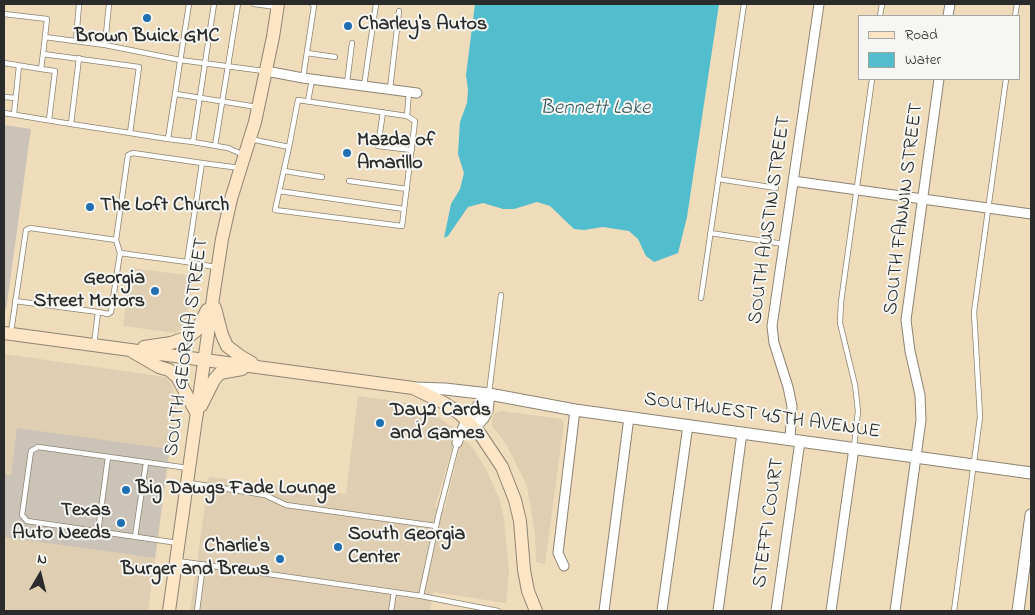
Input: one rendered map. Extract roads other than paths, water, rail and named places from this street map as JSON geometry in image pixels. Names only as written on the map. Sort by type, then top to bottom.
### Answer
[{"type":"main road","name":"SOUTH GEORGIA STREET","points":[[169,611],[218,267],[231,199],[258,107],[277,6]]},
{"type":"main road","points":[[128,349],[171,343],[188,337],[198,330],[214,291]]},
{"type":"main road","points":[[214,291],[216,317],[227,346],[240,356],[260,366]]},
{"type":"main road","points":[[7,333],[413,388],[444,403],[470,424],[491,448],[510,484],[520,521],[524,570],[532,609]]},
{"type":"main road","points":[[128,349],[159,367],[169,370],[177,377],[197,414]]},
{"type":"main road","points":[[197,414],[214,380],[220,373],[228,370],[260,366]]},
{"type":"street","name":"SOUTH AUSTIN STREET","points":[[794,440],[792,406],[774,343],[772,326],[819,4]]},
{"type":"street","points":[[266,71],[413,92]]},
{"type":"street","name":"SOUTH FANNIN STREET","points":[[895,611],[921,420],[920,395],[910,351],[906,320],[939,80]]},
{"type":"street","points":[[793,181],[1031,214]]},
{"type":"street","name":"SOUTHWEST 45TH AVENUE","points":[[413,388],[445,389],[489,394],[575,410],[1031,472]]},
{"type":"street","points":[[487,411],[489,394]]},
{"type":"street","points":[[457,443],[489,394]]},
{"type":"street","points":[[470,424],[483,418],[487,411],[495,404],[502,401],[518,400]]},
{"type":"street","points":[[564,566],[558,553],[575,410]]},
{"type":"street","points":[[604,611],[629,417]]},
{"type":"street","points":[[662,611],[688,425]]},
{"type":"street","points":[[718,611],[742,433]]},
{"type":"street","name":"STEFFI COURT","points":[[776,611],[794,440]]},
{"type":"street","points":[[831,611],[854,448]]},
{"type":"street","points":[[1018,611],[1031,515]]},
{"type":"lane","points":[[76,41],[79,4]]},
{"type":"lane","points":[[105,45],[109,4]]},
{"type":"lane","points":[[168,139],[189,4]]},
{"type":"lane","points":[[193,142],[214,4]]},
{"type":"lane","points":[[215,146],[238,4]]},
{"type":"lane","points":[[254,4],[277,6]]},
{"type":"lane","points":[[308,101],[307,53],[314,6],[312,4]]},
{"type":"lane","points":[[364,86],[376,4]]},
{"type":"lane","points":[[701,298],[744,4]]},
{"type":"lane","points":[[390,89],[399,11]]},
{"type":"lane","points":[[4,14],[46,19],[41,69]]},
{"type":"lane","points":[[44,37],[105,45],[180,60],[266,71]]},
{"type":"lane","points":[[347,84],[352,43]]},
{"type":"lane","points":[[307,53],[335,57]]},
{"type":"lane","points":[[42,54],[139,67],[130,133]]},
{"type":"lane","points":[[70,124],[79,58]]},
{"type":"lane","points":[[4,63],[55,71],[48,120]]},
{"type":"lane","points":[[14,114],[19,66]]},
{"type":"lane","points":[[854,448],[858,411],[855,385],[840,323],[841,302],[872,80]]},
{"type":"lane","points":[[954,611],[980,417],[974,312],[1006,80]]},
{"type":"lane","points":[[407,116],[413,92]]},
{"type":"lane","points":[[176,94],[258,107]]},
{"type":"lane","points":[[4,97],[16,98]]},
{"type":"lane","points":[[298,100],[308,101],[407,116],[415,121],[402,226],[275,210],[298,100]]},
{"type":"lane","points":[[383,112],[378,146],[412,150]]},
{"type":"lane","points":[[4,113],[228,148],[245,156]]},
{"type":"lane","points":[[250,139],[289,147]]},
{"type":"lane","points":[[15,301],[108,314],[111,312],[120,253],[116,240],[128,155],[132,153],[241,168]]},
{"type":"lane","points":[[187,262],[202,163]]},
{"type":"lane","points":[[284,171],[322,177]]},
{"type":"lane","points":[[718,179],[776,188]]},
{"type":"lane","points":[[349,181],[407,188]]},
{"type":"lane","points":[[279,191],[404,209]]},
{"type":"lane","points":[[7,333],[15,301],[26,230],[30,228],[116,240]]},
{"type":"lane","points":[[710,232],[784,244]]},
{"type":"lane","points":[[120,253],[218,267]]},
{"type":"lane","points":[[489,394],[501,295]]},
{"type":"lane","points":[[94,345],[98,312]]},
{"type":"lane","points":[[421,596],[457,443]]},
{"type":"lane","points":[[179,543],[26,522],[22,515],[31,451],[38,448],[189,468]]},
{"type":"lane","points":[[98,532],[108,457]]},
{"type":"lane","points":[[135,537],[146,463]]},
{"type":"lane","points":[[187,483],[265,495],[286,506],[436,526]]},
{"type":"lane","points":[[176,560],[421,596],[498,611]]},
{"type":"lane","points":[[197,611],[203,564]]},
{"type":"lane","points":[[391,611],[394,592]]},
{"type":"water","name":"Bennett Lake","points":[[475,4],[719,4],[687,217],[678,253],[654,262],[646,256],[638,239],[629,231],[603,227],[584,230],[574,229],[550,206],[537,202],[514,209],[503,209],[483,203],[468,207],[448,236],[444,238],[451,204],[460,189],[464,173],[458,154],[460,122],[467,103],[466,75]]},
{"type":"place","name":"Brown Buick GMC","points":[[147,18]]},
{"type":"place","name":"Charley's Autos","points":[[348,26]]},
{"type":"place","name":"Mazda of Amarillo","points":[[347,153]]},
{"type":"place","name":"The Loft Church","points":[[90,207]]},
{"type":"place","name":"Georgia Street Motors","points":[[155,291]]},
{"type":"place","name":"Day2 Cards and Games","points":[[380,423]]},
{"type":"place","name":"Big Dawgs Fade Lounge","points":[[126,490]]},
{"type":"place","name":"Texas Auto Needs","points":[[121,523]]},
{"type":"place","name":"South Georgia Center","points":[[338,547]]},
{"type":"place","name":"Charlie's Burger and Brews","points":[[280,559]]}]
